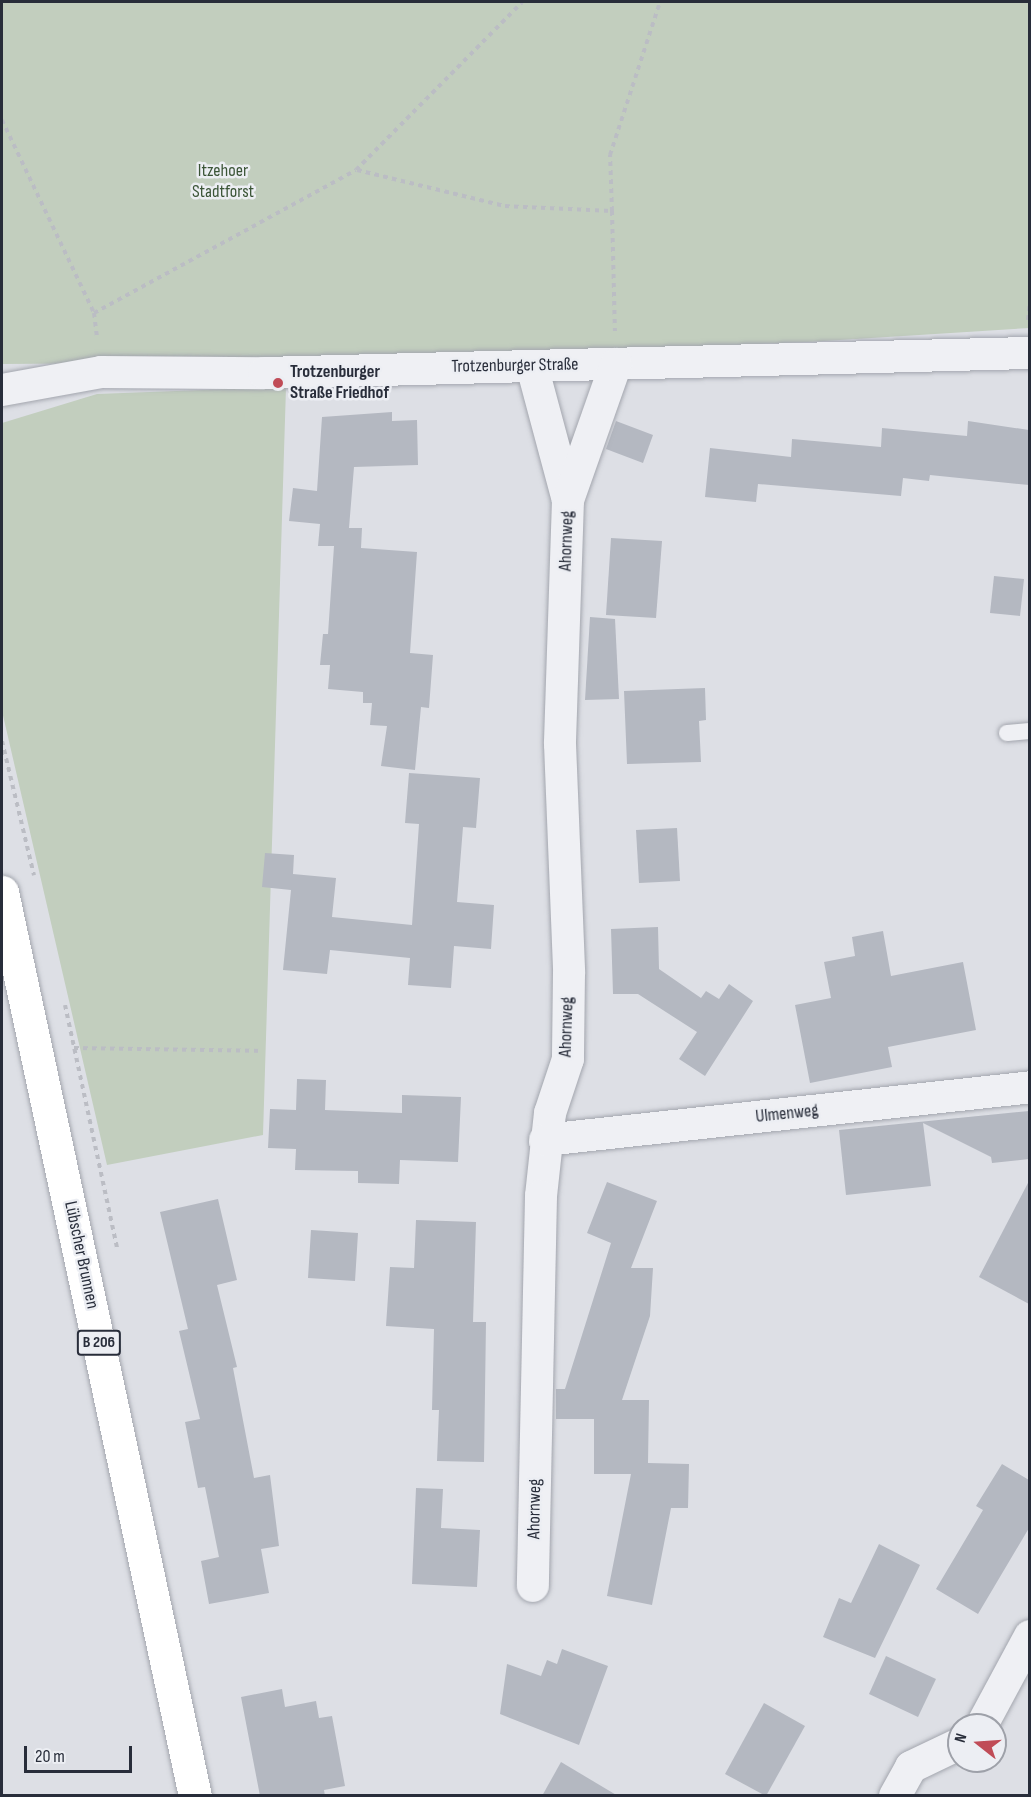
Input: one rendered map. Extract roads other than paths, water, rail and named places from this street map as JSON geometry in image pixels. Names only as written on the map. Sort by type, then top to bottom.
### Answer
[{"type":"main road","name":"Lübscher Brunnen","points":[[2,892],[195,1796]]},
{"type":"street","name":"Trotzenburger Straße","points":[[2,390],[101,372],[264,373],[1029,353]]},
{"type":"street","name":"Ahornweg","points":[[568,500],[616,364]]},
{"type":"street","name":"Ahornweg","points":[[532,366],[568,500],[560,744],[569,973],[568,1059],[545,1140],[533,1586]]},
{"type":"street","name":"Ulmenweg","points":[[545,1140],[1029,1087]]},
{"type":"street","points":[[988,1713],[1029,1636]]},
{"type":"street","points":[[895,1796],[911,1767],[947,1750]]},
{"type":"lane","points":[[1007,733],[1029,730]]},
{"type":"place","name":"Trotzenburger Straße Friedhof","points":[[278,383]]},
{"type":"park label","name":"Itzehoer Stadtforst","points":[[223,182]]}]
